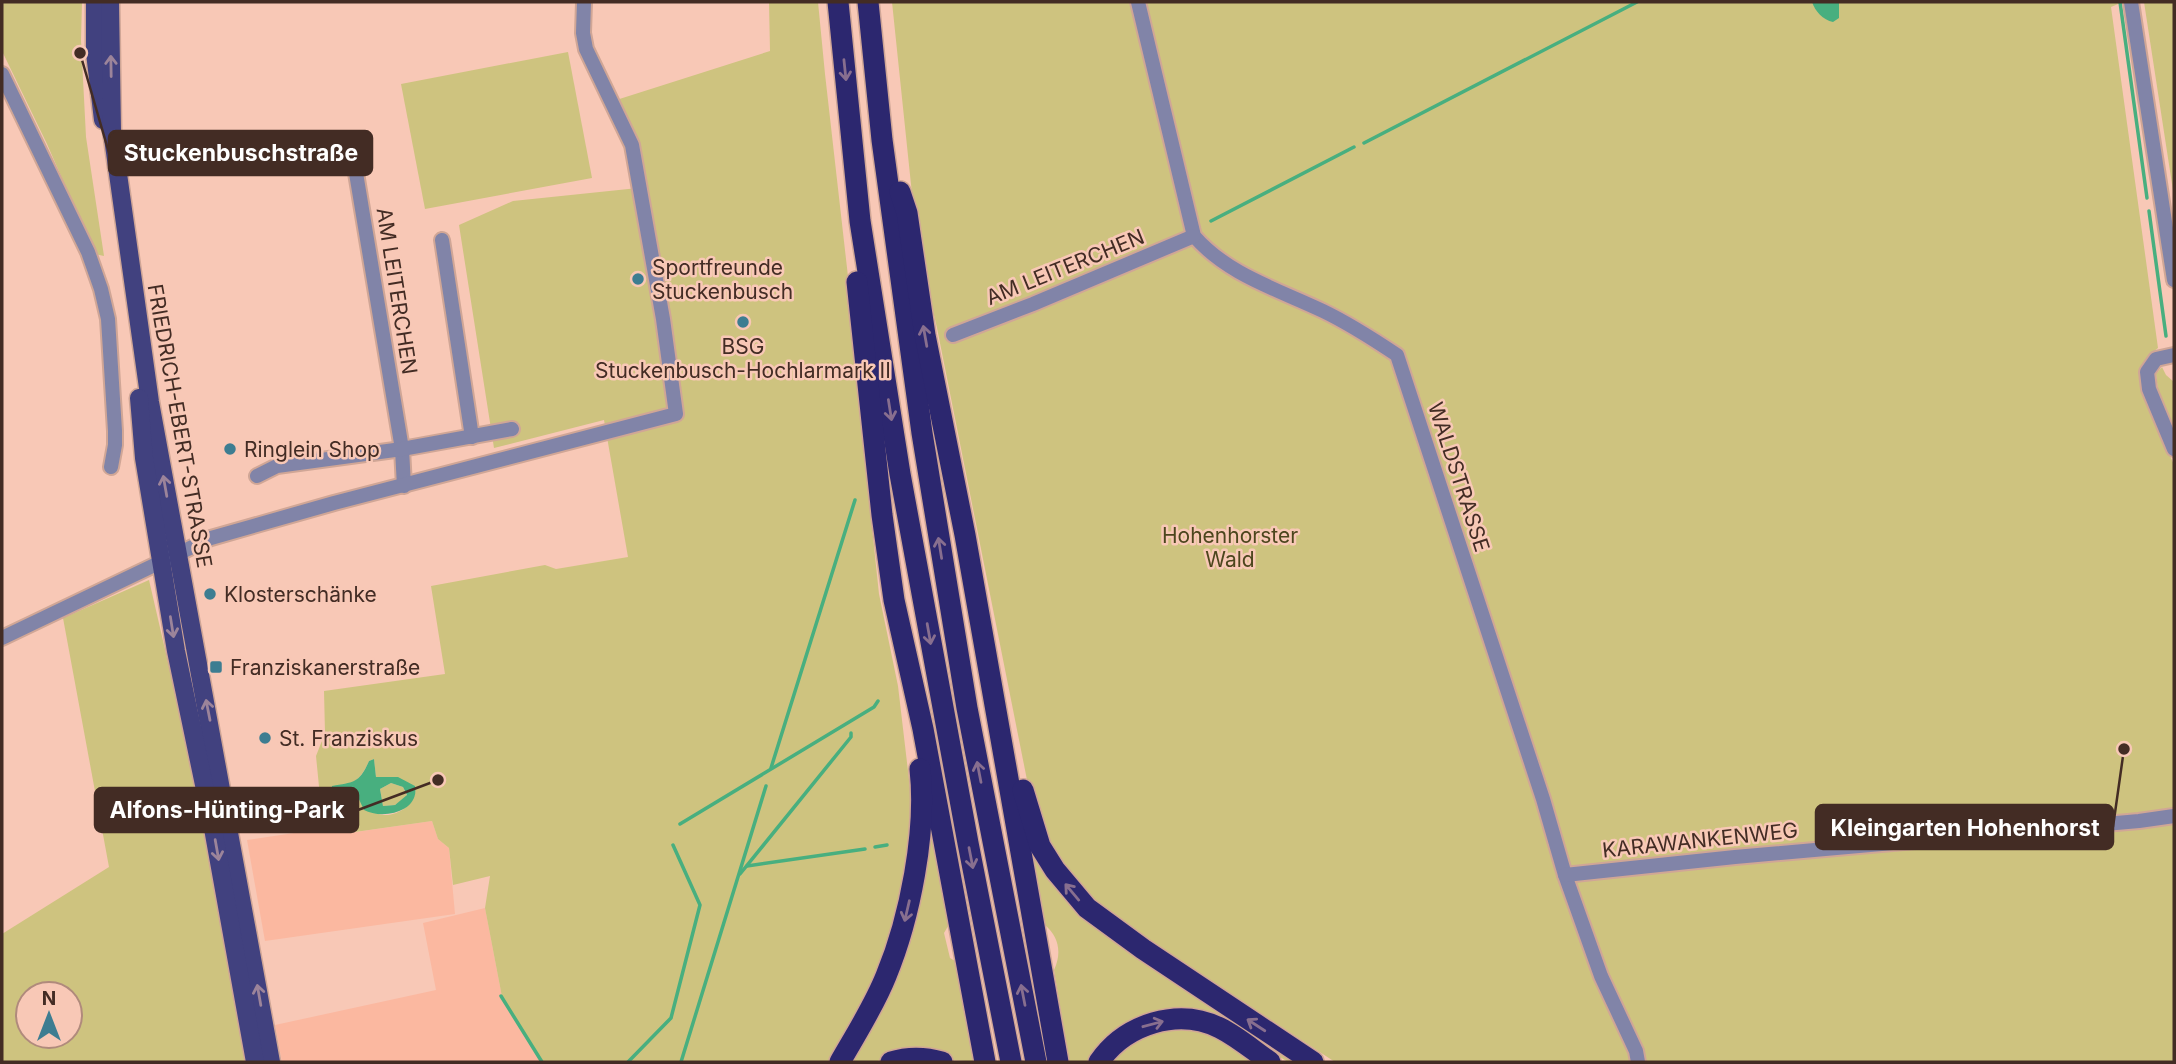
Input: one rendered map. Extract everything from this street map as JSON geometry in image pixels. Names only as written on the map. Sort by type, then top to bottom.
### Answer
[{"type":"highway","points":[[838,2],[860,222],[905,502],[1011,1062]]},
{"type":"highway","points":[[868,2],[882,140],[922,433],[967,708],[1036,1062]]},
{"type":"highway","points":[[882,140],[907,212],[925,335],[965,535],[1058,1062]]},
{"type":"highway","points":[[860,222],[854,254],[880,502],[894,600],[923,729],[985,1062]]},
{"type":"highway","points":[[840,1062],[885,978],[906,916],[914,878],[921,778],[909,673]]},
{"type":"highway","points":[[994,696],[1007,723],[1026,803],[1040,846],[1073,894],[1113,928],[1313,1062]]},
{"type":"highway","points":[[1099,1062],[1122,1036],[1143,1026],[1167,1020],[1195,1021],[1220,1028],[1270,1062]]},
{"type":"highway","points":[[891,1062],[902,1059],[942,1062]]},
{"type":"main road","name":"FRIEDRICH-EBERT-STRASSE","points":[[95,2],[97,79],[130,314],[144,458],[210,722],[271,1062]]},
{"type":"main road","name":"FRIEDRICH-EBERT-STRASSE","points":[[110,2],[112,131],[169,557],[176,651],[212,823],[255,1062]]},
{"type":"street","points":[[2,638],[211,538],[334,503],[676,414],[663,319],[632,145],[586,49],[583,33],[584,2]]},
{"type":"street","points":[[1138,2],[1194,236]]},
{"type":"street","points":[[2131,2],[2174,280]]},
{"type":"street","points":[[2,74],[88,252],[101,289],[108,319],[114,418],[115,445],[111,467]]},
{"type":"street","name":"AM LEITERCHEN","points":[[362,140],[356,173],[402,449],[404,486]]},
{"type":"street","name":"AM LEITERCHEN","points":[[953,335],[1194,236]]},
{"type":"street","name":"WALDSTRASSE","points":[[1194,236],[1208,252],[1241,274],[1325,312],[1377,341],[1396,355],[1543,799],[1564,875],[1601,976],[1636,1051],[1638,1062]]},
{"type":"street","points":[[442,240],[472,438]]},
{"type":"street","points":[[2174,355],[2156,359],[2147,372],[2149,389],[2174,449]]},
{"type":"street","points":[[257,476],[277,466],[472,438],[512,429]]},
{"type":"street","name":"KARAWANKENWEG","points":[[1564,875],[2174,816]]},
{"type":"shaded area","points":[[1812,2],[1839,2],[1839,18],[1833,22],[1826,19],[1817,12]]},
{"type":"shaded area","points":[[374,759],[376,777],[398,777],[415,786],[415,795],[406,808],[389,814],[372,813],[364,810],[356,793],[351,789],[343,790],[341,794],[332,797],[329,795],[332,786],[358,778],[369,761]],"holes":[[[391,783],[403,787],[407,795],[395,805],[383,806],[380,789]]]},
{"type":"shaded area","points":[[347,820],[349,833],[432,821],[438,839],[449,848],[455,914],[265,941],[247,840],[334,827],[334,821]]},
{"type":"shaded area","points":[[485,908],[503,1002],[543,1062],[282,1062],[275,1025],[436,990],[423,923]]},
{"type":"green space","points":[[2,2],[82,2],[81,40],[86,137],[104,256],[95,254],[47,144],[2,51]]},
{"type":"green space","points":[[769,2],[818,2],[856,347],[879,594],[898,686],[912,805],[903,906],[867,1000],[832,1062],[543,1062],[503,1002],[485,908],[490,876],[453,885],[449,848],[438,839],[432,821],[348,833],[347,820],[327,820],[322,817],[316,756],[325,733],[324,691],[445,674],[431,586],[545,565],[556,569],[628,557],[604,420],[494,448],[459,225],[513,201],[638,188],[630,147],[610,102],[770,51]],"holes":[[[374,759],[376,777],[415,786],[415,793],[409,805],[397,813],[383,815],[365,806],[353,790],[347,789],[337,795],[329,791],[332,786],[355,781],[369,761]]]},
{"type":"green space","name":"Hohenhorster Wald","points":[[892,2],[2123,2],[2111,7],[2158,348],[2145,363],[2142,378],[2144,390],[2174,465],[2174,1062],[1335,1062],[1110,915],[1081,889],[1057,860],[1042,832],[1030,795],[937,328],[917,242]]},
{"type":"green space","points":[[2144,2],[2174,2],[2174,198],[2172,184]]},
{"type":"green space","points":[[568,52],[592,178],[425,209],[401,84]]},
{"type":"green space","points":[[2162,367],[2174,382],[2174,433],[2158,390],[2156,374]]},
{"type":"green space","points":[[149,580],[209,840],[246,1062],[2,1062],[2,934],[109,867],[63,618]]},
{"type":"green space","points":[[391,783],[403,787],[407,796],[395,805],[383,806],[380,789]]},
{"type":"green space","points":[[1020,813],[1063,892],[1303,1062],[1288,1062],[1224,1022],[1159,1013],[1092,1062],[1069,1062],[1054,970],[1058,946],[1045,925]]},
{"type":"green space","points":[[930,820],[951,921],[944,933],[950,958],[960,964],[980,1062],[891,1056],[875,1062],[851,1062],[892,992],[913,925]]},
{"type":"green space","points":[[1171,1026],[1211,1032],[1257,1062],[1106,1062],[1122,1045]]},
{"type":"waterway","points":[[1364,143],[1637,2]]},
{"type":"waterway","points":[[2120,2],[2147,198]]},
{"type":"waterway","points":[[1211,221],[1354,147]]},
{"type":"waterway","points":[[2149,211],[2166,336]]},
{"type":"waterway","points":[[771,768],[855,500]]},
{"type":"waterway","points":[[680,824],[874,707],[878,701]]},
{"type":"waterway","points":[[740,874],[851,737],[851,733]]},
{"type":"waterway","points":[[681,1062],[766,786]]},
{"type":"waterway","points":[[628,1062],[671,1018],[700,905],[673,845]]},
{"type":"waterway","points":[[875,847],[887,845]]},
{"type":"waterway","points":[[747,866],[865,849]]},
{"type":"waterway","points":[[501,996],[542,1062]]},
{"type":"place","name":"Stuckenbuschstraße","points":[[80,53]]},
{"type":"place","name":"Sportfreunde Stuckenbusch","points":[[638,279]]},
{"type":"place","name":"BSG Stuckenbusch-Hochlarmark II","points":[[743,322]]},
{"type":"place","name":"Ringlein Shop","points":[[230,449]]},
{"type":"place","name":"Klosterschänke","points":[[210,594]]},
{"type":"place","name":"Franziskanerstraße","points":[[216,667]]},
{"type":"place","name":"St. Franziskus","points":[[265,738]]},
{"type":"place","name":"Kleingarten Hohenhorst","points":[[2124,749]]},
{"type":"place","name":"Alfons-Hünting-Park","points":[[438,780]]}]
